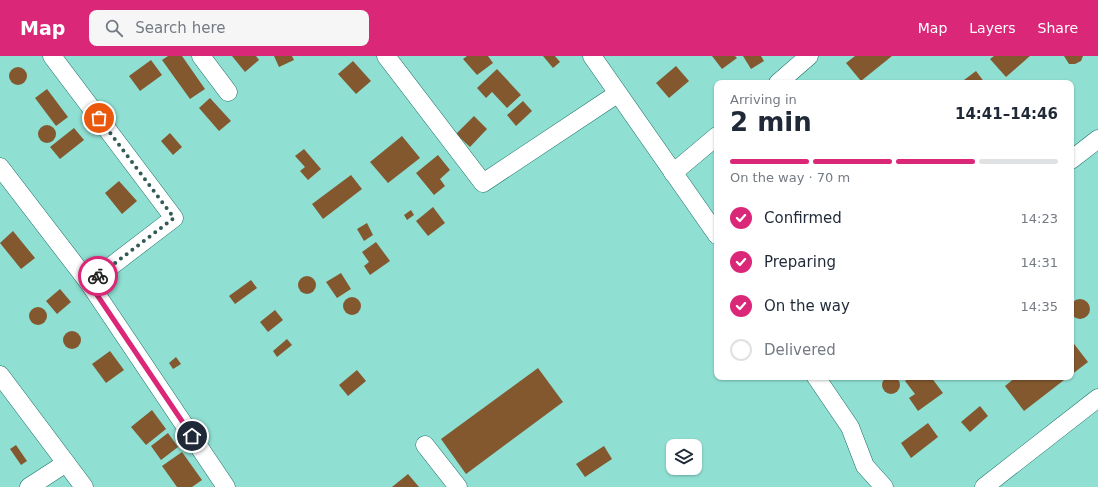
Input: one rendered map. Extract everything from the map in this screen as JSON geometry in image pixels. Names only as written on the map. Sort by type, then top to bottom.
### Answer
[{"type":"street","points":[[52,56],[174,218],[89,283]]},
{"type":"street","points":[[201,56],[228,92]]},
{"type":"street","points":[[386,56],[483,183],[617,94]]},
{"type":"street","points":[[592,56],[617,94],[714,231]]},
{"type":"street","points":[[781,80],[809,56]]},
{"type":"street","points":[[673,173],[714,139]]},
{"type":"street","points":[[1074,158],[1098,139]]},
{"type":"street","points":[[0,167],[89,283],[226,487]]},
{"type":"street","points":[[0,375],[84,487]]},
{"type":"street","points":[[818,380],[850,427],[865,466],[884,487]]},
{"type":"street","points":[[984,487],[1098,398]]},
{"type":"street","points":[[425,445],[458,487]]},
{"type":"street","points":[[29,487],[66,463]]},
{"type":"building","points":[[168,56],[182,56],[205,89],[190,99],[162,60]]},
{"type":"building","points":[[232,56],[256,56],[259,60],[245,72]]},
{"type":"building","points":[[274,56],[292,56],[294,60],[279,67]]},
{"type":"building","points":[[467,56],[488,56],[493,63],[477,75],[463,59]]},
{"type":"building","points":[[543,56],[555,56],[560,62],[553,68]]},
{"type":"building","points":[[712,56],[735,56],[737,58],[722,69]]},
{"type":"building","points":[[743,56],[761,56],[764,61],[751,69]]},
{"type":"building","points":[[855,56],[892,56],[862,80],[860,80],[846,63]]},
{"type":"building","points":[[994,56],[1030,56],[1006,77],[990,59]]},
{"type":"building","points":[[1064,56],[1083,56],[1081,61],[1075,64],[1069,64]]},
{"type":"building","points":[[151,60],[162,75],[140,91],[129,76]]},
{"type":"building","points":[[353,61],[371,81],[356,94],[338,74]]},
{"type":"building","points":[[676,66],[689,81],[669,98],[656,83]]},
{"type":"building","points":[[18,67],[24,70],[27,76],[24,82],[18,85],[12,82],[9,76],[12,70]]},
{"type":"building","points":[[497,69],[521,95],[507,108],[492,92],[486,98],[477,88]]},
{"type":"building","points":[[976,71],[983,80],[964,80]]},
{"type":"building","points":[[47,89],[68,117],[56,126],[35,98]]},
{"type":"building","points":[[210,98],[231,121],[219,131],[199,108]]},
{"type":"building","points":[[523,101],[532,111],[516,126],[507,115]]},
{"type":"building","points":[[474,116],[487,129],[470,147],[456,134]]},
{"type":"building","points":[[47,125],[53,128],[56,134],[53,140],[47,143],[41,140],[38,134],[41,128]]},
{"type":"building","points":[[74,128],[84,140],[60,159],[50,147]]},
{"type":"building","points":[[170,133],[182,147],[173,155],[161,141]]},
{"type":"building","points":[[402,136],[420,158],[388,183],[370,162]]},
{"type":"building","points":[[304,149],[321,169],[308,180],[300,171],[305,167],[295,156]]},
{"type":"building","points":[[438,155],[450,170],[440,179],[445,186],[434,195],[416,173]]},
{"type":"building","points":[[351,175],[362,189],[323,219],[312,204]]},
{"type":"building","points":[[119,181],[137,201],[122,214],[105,193]]},
{"type":"building","points":[[433,207],[445,223],[428,236],[416,221]]},
{"type":"building","points":[[411,210],[414,215],[407,220],[404,215]]},
{"type":"building","points":[[367,223],[373,235],[364,241],[357,229]]},
{"type":"building","points":[[13,231],[35,258],[21,269],[0,243]]},
{"type":"building","points":[[376,242],[390,261],[370,275],[364,266],[369,262],[362,252]]},
{"type":"building","points":[[341,273],[351,289],[337,298],[326,282]]},
{"type":"building","points":[[307,276],[313,279],[316,285],[313,291],[307,294],[301,291],[298,285],[301,279]]},
{"type":"building","points":[[251,280],[257,288],[235,304],[229,296]]},
{"type":"building","points":[[60,289],[71,302],[57,314],[46,301]]},
{"type":"building","points":[[352,297],[358,300],[361,306],[358,312],[352,315],[346,312],[343,306],[346,300]]},
{"type":"building","points":[[1080,299],[1087,302],[1090,309],[1087,316],[1080,319],[1074,317],[1074,301]]},
{"type":"building","points":[[38,307],[44,310],[47,316],[44,322],[38,325],[32,322],[29,316],[32,310]]},
{"type":"building","points":[[275,310],[283,320],[268,332],[260,322]]},
{"type":"building","points":[[72,331],[78,334],[81,340],[78,346],[72,349],[66,346],[63,340],[66,334]]},
{"type":"building","points":[[287,339],[292,345],[277,357],[273,351]]},
{"type":"building","points":[[1074,344],[1088,362],[1074,373]]},
{"type":"building","points":[[110,351],[124,370],[106,383],[92,364]]},
{"type":"building","points":[[176,357],[181,364],[173,369],[169,363]]},
{"type":"building","points":[[538,368],[563,402],[466,474],[441,439]]},
{"type":"building","points":[[357,370],[366,381],[348,396],[339,385]]},
{"type":"building","points":[[883,380],[900,381],[900,389],[895,394],[887,394],[882,389]]},
{"type":"building","points":[[933,380],[943,393],[918,411],[909,398],[915,394],[905,381]]},
{"type":"building","points":[[1012,380],[1064,380],[1024,411],[1005,386]]},
{"type":"building","points":[[980,406],[988,416],[970,432],[961,422]]},
{"type":"building","points":[[152,410],[166,429],[146,445],[131,427]]},
{"type":"building","points":[[928,423],[938,437],[911,458],[901,443]]},
{"type":"building","points":[[168,433],[178,447],[161,460],[151,446]]},
{"type":"building","points":[[16,445],[27,461],[21,465],[10,449]]},
{"type":"building","points":[[604,446],[612,459],[585,477],[576,464]]},
{"type":"building","points":[[182,452],[202,480],[192,487],[177,487],[162,466]]},
{"type":"building","points":[[408,474],[419,487],[392,487]]},
{"type":"way so far","points":[[98,276],[174,218],[99,118]]},
{"type":"route","points":[[98,276],[89,283],[192,436]]}]
